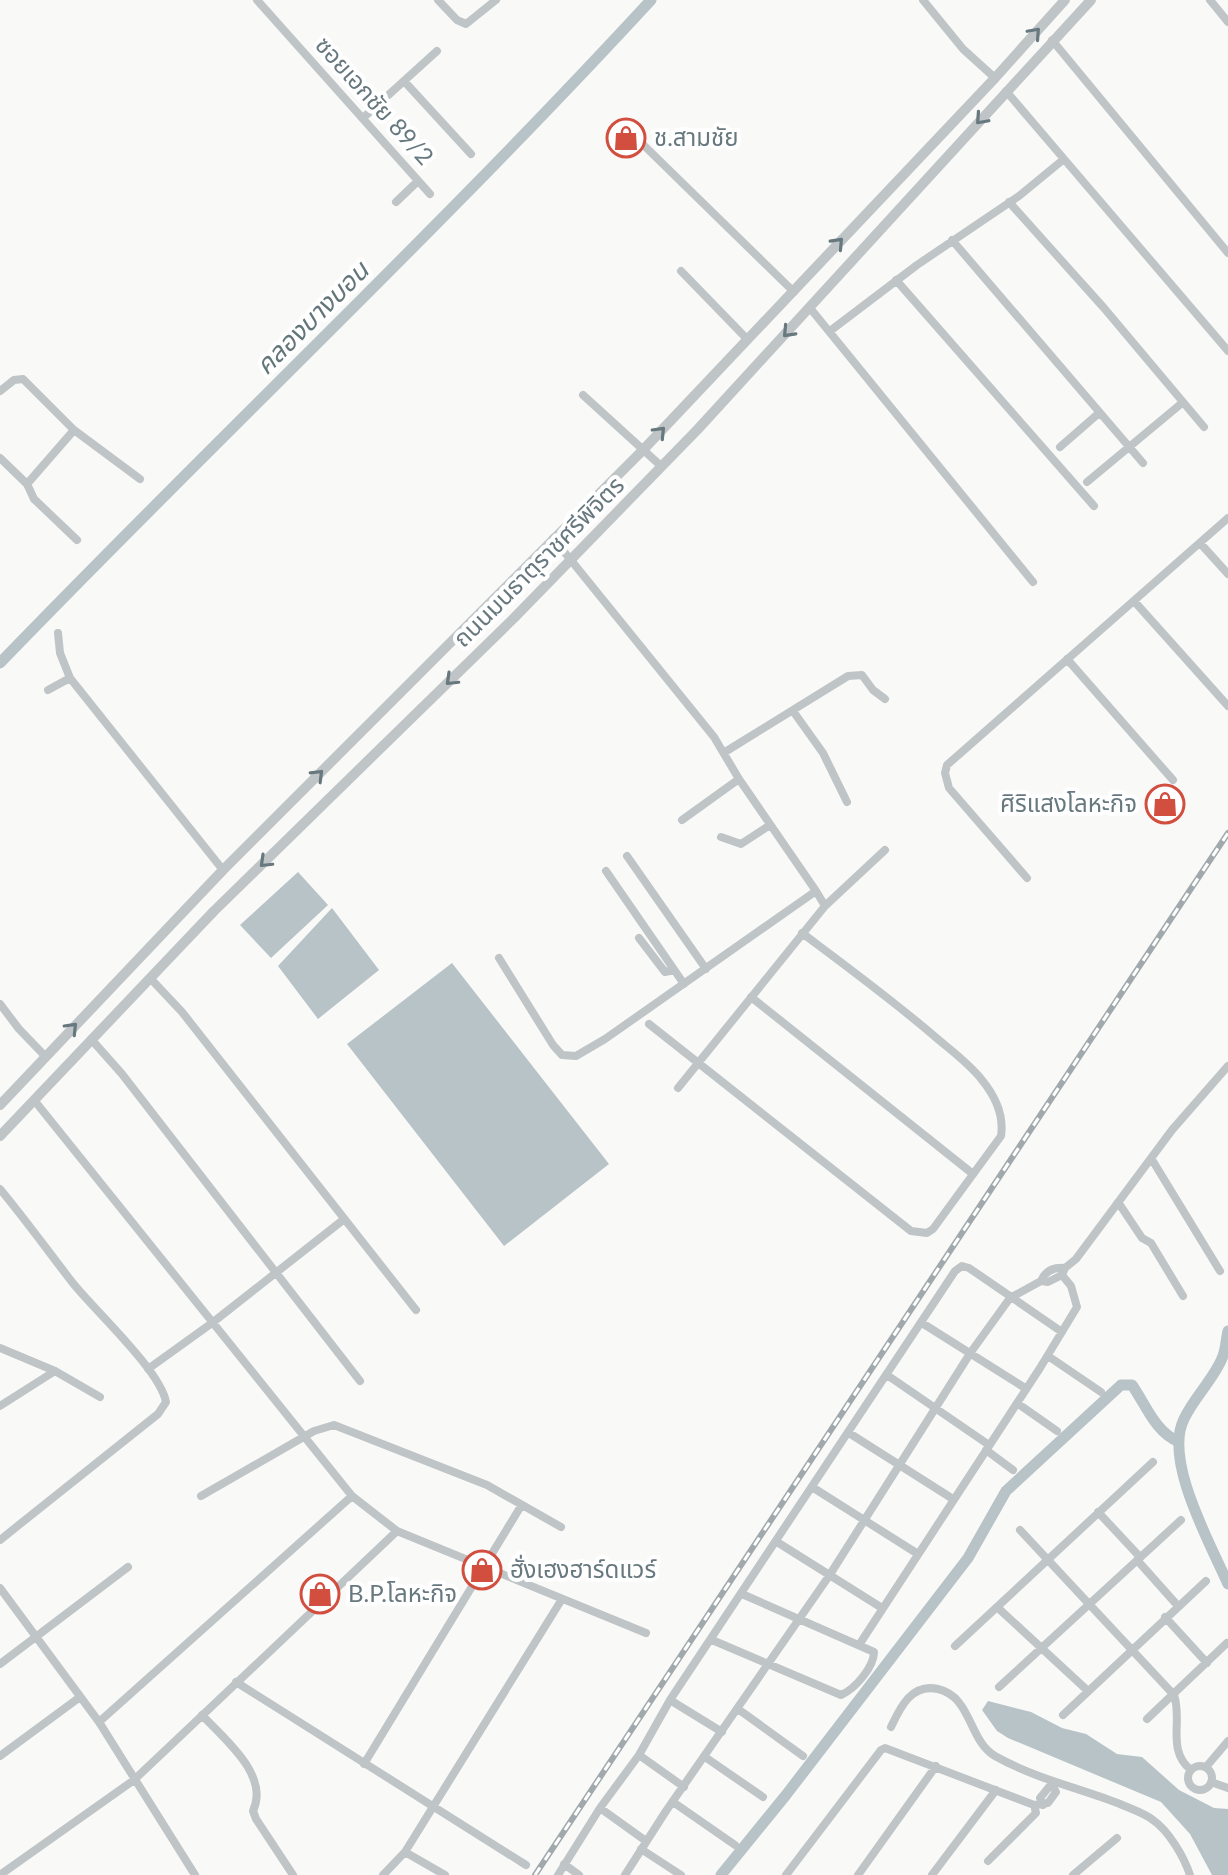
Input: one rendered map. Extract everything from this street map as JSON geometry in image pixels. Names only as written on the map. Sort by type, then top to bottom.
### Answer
[{"type":"street","name":"ซอยเอกชัย 89/2","points":[[257,0],[430,194]]},
{"type":"street","points":[[438,0],[457,20],[466,24],[496,0]]},
{"type":"street","points":[[923,0],[963,49],[995,78]]},
{"type":"street","name":"ถนนมนธาตุราชศรีพิจิตร","points":[[0,1105],[223,870],[642,451],[1065,0]]},
{"type":"street","name":"ถนนมนธาตุราชศรีพิจิตร","points":[[0,1136],[214,911],[571,559],[661,466],[1091,0]]},
{"type":"street","points":[[1210,0],[1228,22]]},
{"type":"street","points":[[1052,40],[1228,253]]},
{"type":"street","points":[[363,118],[437,51]]},
{"type":"street","points":[[404,81],[471,154]]},
{"type":"street","points":[[1006,91],[1228,351]]},
{"type":"street","points":[[623,125],[794,292]]},
{"type":"street","points":[[830,331],[1064,159]]},
{"type":"street","points":[[396,202],[418,181]]},
{"type":"street","points":[[1009,202],[1204,427]]},
{"type":"street","points":[[952,240],[1143,463]]},
{"type":"street","points":[[681,271],[748,340]]},
{"type":"street","points":[[896,280],[1094,506]]},
{"type":"street","points":[[810,308],[1033,582]]},
{"type":"street","points":[[0,391],[14,380],[23,379],[74,430],[140,479]]},
{"type":"street","points":[[583,395],[661,466]]},
{"type":"street","points":[[1087,482],[1182,403]]},
{"type":"street","points":[[1060,447],[1099,413]]},
{"type":"street","points":[[27,484],[74,430]]},
{"type":"street","points":[[0,458],[27,484],[34,499],[77,540]]},
{"type":"street","points":[[1027,878],[949,788],[945,773],[947,765],[1228,518]]},
{"type":"street","points":[[553,538],[725,752],[739,779],[825,906]]},
{"type":"street","points":[[1200,543],[1228,574]]},
{"type":"street","points":[[1134,601],[1228,706]]},
{"type":"street","points":[[58,633],[60,653],[70,678],[223,870]]},
{"type":"street","points":[[1067,659],[1173,780]]},
{"type":"street","points":[[725,752],[854,674],[866,678],[873,690],[885,699]]},
{"type":"street","points":[[48,690],[70,678]]},
{"type":"street","points":[[793,711],[823,753],[847,802]]},
{"type":"street","points":[[682,820],[739,779]]},
{"type":"street","points":[[721,837],[741,844],[770,825]]},
{"type":"street","points":[[678,1088],[825,906],[885,850]]},
{"type":"street","points":[[627,856],[706,969]]},
{"type":"street","points":[[606,871],[684,984]]},
{"type":"street","points":[[499,958],[553,1045],[562,1055],[569,1057],[585,1053],[816,891]]},
{"type":"street","points":[[649,1024],[911,1231],[927,1233],[1001,1136],[1000,1111],[975,1072],[898,1005],[802,933]]},
{"type":"street","points":[[639,938],[665,972],[674,970]]},
{"type":"street","points":[[150,978],[182,1012],[416,1310]]},
{"type":"street","points":[[751,997],[973,1174]]},
{"type":"street","points":[[0,1004],[45,1056]]},
{"type":"street","points":[[91,1039],[122,1074],[360,1381]]},
{"type":"street","points":[[625,1875],[829,1576],[971,1352],[1010,1298],[1041,1281],[1048,1282],[1076,1259],[1190,1107],[1228,1066]]},
{"type":"street","points":[[34,1100],[352,1496],[397,1531],[646,1633]]},
{"type":"street","points":[[1151,1158],[1220,1271]]},
{"type":"street","points":[[0,1189],[73,1283],[148,1369],[166,1402],[163,1408],[0,1540]]},
{"type":"street","points":[[1118,1202],[1142,1238],[1151,1243],[1183,1296]]},
{"type":"street","points":[[148,1369],[343,1220]]},
{"type":"street","points":[[558,1875],[600,1808],[639,1755],[670,1700],[955,1271],[962,1266],[969,1268],[1062,1332]]},
{"type":"street","points":[[859,1645],[1077,1307],[1065,1270]]},
{"type":"street","points":[[922,1323],[1025,1388]]},
{"type":"street","points":[[2,1350],[55,1371],[100,1397]]},
{"type":"street","points":[[1048,1356],[1101,1392]]},
{"type":"street","points":[[0,1406],[55,1371]]},
{"type":"street","points":[[887,1375],[937,1407],[1013,1470]]},
{"type":"street","points":[[1017,1403],[1057,1431]]},
{"type":"street","points":[[201,1496],[324,1426],[334,1425],[487,1485],[561,1527]]},
{"type":"street","points":[[849,1433],[953,1499]]},
{"type":"street","points":[[955,1646],[1153,1462]]},
{"type":"street","points":[[812,1487],[918,1554]]},
{"type":"street","points":[[99,1722],[352,1496]]},
{"type":"street","points":[[364,1764],[521,1506]]},
{"type":"street","points":[[1098,1512],[1178,1606]]},
{"type":"street","points":[[999,1687],[1181,1520]]},
{"type":"street","points":[[1020,1530],[1174,1695],[1179,1712],[1176,1723],[1177,1749],[1182,1762],[1191,1770]]},
{"type":"street","points":[[0,1875],[134,1780],[397,1531]]},
{"type":"street","points":[[777,1542],[882,1608]]},
{"type":"street","points":[[0,1664],[128,1567]]},
{"type":"street","points":[[1063,1715],[1206,1581]]},
{"type":"street","points":[[0,1588],[99,1722],[191,1874]]},
{"type":"street","points":[[712,1640],[841,1695],[855,1685],[874,1658],[874,1652],[742,1594]]},
{"type":"street","points":[[383,1875],[405,1852],[562,1599]]},
{"type":"street","points":[[997,1607],[1088,1691]]},
{"type":"street","points":[[1165,1617],[1207,1663]]},
{"type":"street","points":[[1147,1719],[1227,1643]]},
{"type":"street","points":[[236,1682],[526,1865]]},
{"type":"street","points":[[891,1727],[909,1695],[928,1688],[948,1693],[962,1704],[977,1737],[993,1754],[1055,1784],[1095,1794],[1152,1818],[1175,1847],[1190,1875]]},
{"type":"street","points":[[0,1756],[80,1697]]},
{"type":"street","points":[[670,1700],[722,1732]]},
{"type":"street","points":[[738,1709],[803,1756]]},
{"type":"street","points":[[202,1715],[244,1763],[254,1780],[258,1801],[253,1811],[256,1819],[293,1875]]},
{"type":"street","points":[[1206,1767],[1228,1741]]},
{"type":"street","points":[[786,1875],[881,1750],[890,1747],[1038,1805],[1048,1803],[1056,1792],[1055,1784]]},
{"type":"street","points":[[639,1755],[684,1787]]},
{"type":"street","points":[[705,1757],[763,1797]]},
{"type":"street","points":[[858,1875],[936,1766]]},
{"type":"street","points":[[1198,1766],[1206,1767],[1212,1774],[1211,1782],[1204,1789],[1194,1789],[1188,1781],[1191,1770],[1198,1766]]},
{"type":"street","points":[[1211,1782],[1228,1788]]},
{"type":"street","points":[[932,1875],[996,1790]]},
{"type":"street","points":[[673,1802],[735,1845]]},
{"type":"street","points":[[988,1861],[1036,1813],[1038,1805]]},
{"type":"street","points":[[600,1808],[681,1875]]},
{"type":"street","points":[[1073,1875],[1117,1838]]},
{"type":"street","points":[[405,1852],[445,1875]]},
{"type":"street","points":[[564,1864],[579,1875]]},
{"type":"shaded area","points":[[298,872],[328,905],[271,958],[240,925]]},
{"type":"shaded area","points":[[332,908],[379,970],[318,1019],[278,966]]},
{"type":"shaded area","points":[[452,963],[609,1164],[504,1246],[347,1044]]},
{"type":"shaded area","points":[[988,1701],[1031,1712],[1062,1728],[1086,1734],[1117,1754],[1142,1757],[1179,1790],[1214,1808],[1228,1809],[1228,1875],[1212,1875],[1190,1834],[1161,1802],[1008,1738],[997,1731],[982,1710]]},
{"type":"waterway","name":"คลองบางบอน","points":[[0,663],[491,168],[651,0]]},
{"type":"waterway","points":[[1228,1331],[1219,1364],[1188,1411],[1179,1436],[1184,1479],[1228,1584]]},
{"type":"waterway","points":[[721,1875],[968,1558],[1006,1491],[1121,1385],[1132,1385],[1157,1425],[1179,1442]]},
{"type":"railway","points":[[535,1875],[1228,833]]},
{"type":"place","name":"ช.สามชัย","points":[[626,138]]},
{"type":"place","name":"ศิริแสงโลหะกิจ","points":[[1165,804]]},
{"type":"place","name":"ฮั่งเฮงฮาร์ดแวร์","points":[[482,1570]]},
{"type":"place","name":"B.P.โลหะกิจ","points":[[320,1594]]}]
